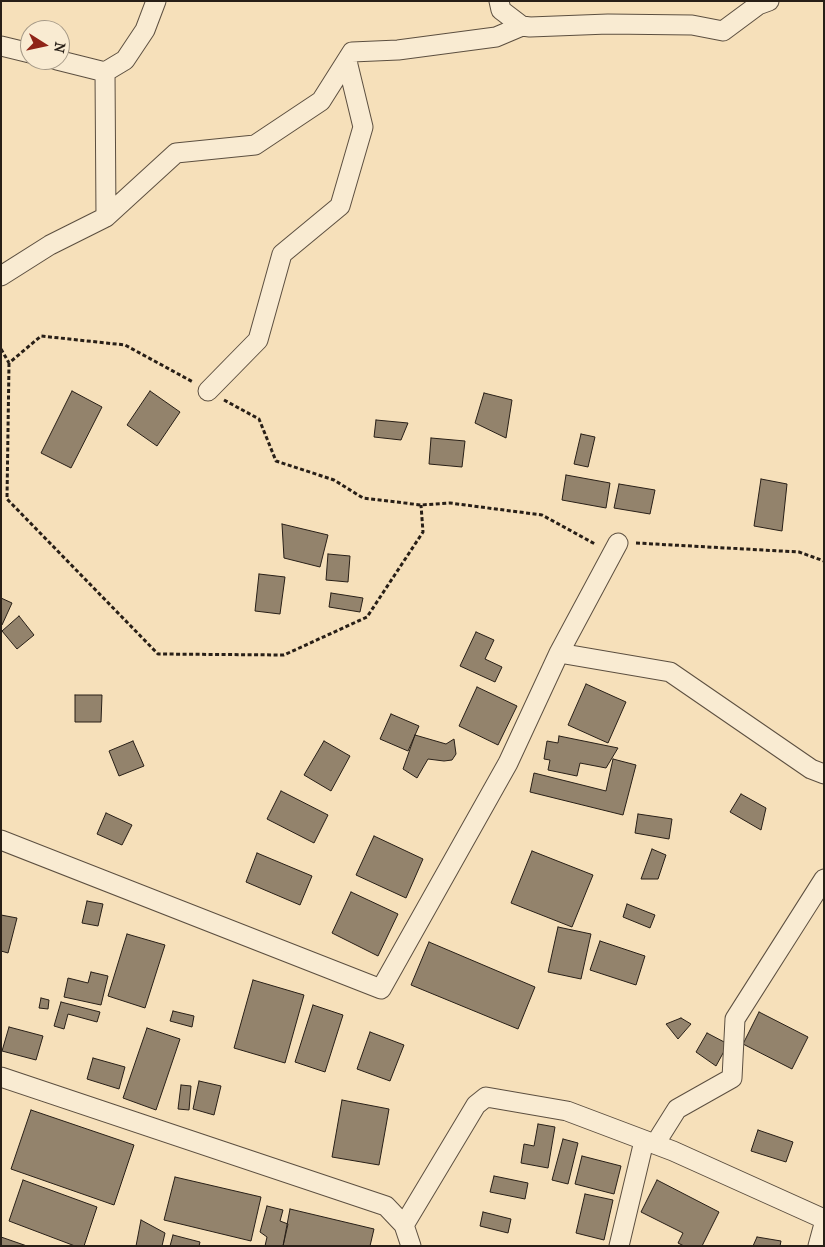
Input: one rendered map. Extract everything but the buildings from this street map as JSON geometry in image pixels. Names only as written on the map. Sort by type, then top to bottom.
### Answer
[{"type":"street","points":[[70,63],[104,72],[125,60],[144,30],[156,1]]},
{"type":"street","points":[[499,1],[501,10],[522,26]]},
{"type":"street","points":[[1,276],[50,245],[106,217],[176,153],[255,145],[321,101],[352,52],[398,50],[496,37],[522,26],[692,25],[723,30],[758,5],[769,1]]},
{"type":"street","points":[[1,46],[20,51]]},
{"type":"street","points":[[208,390],[258,340],[282,254],[340,206],[363,126],[347,61]]},
{"type":"street","points":[[104,72],[106,217]]},
{"type":"street","points":[[1,840],[381,989],[508,763],[559,653],[618,543]]},
{"type":"street","points":[[559,653],[670,672],[811,769],[824,774]]},
{"type":"street","points":[[619,1246],[650,1142],[678,1108],[732,1078],[735,1019],[824,879]]},
{"type":"street","points":[[1,1077],[386,1206],[404,1225],[411,1246]]},
{"type":"street","points":[[404,1225],[476,1105],[486,1097],[568,1111],[650,1142],[824,1219]]},
{"type":"street","points":[[818,1246],[824,1224]]},
{"type":"path","points":[[9,363],[41,336],[125,345],[259,419],[276,461],[334,480],[363,498],[421,505],[450,502],[542,515],[595,544],[711,546],[798,552],[824,561]]},
{"type":"path","points":[[1,349],[9,363],[7,499],[158,654],[284,655],[367,617],[423,532],[421,505]]}]
